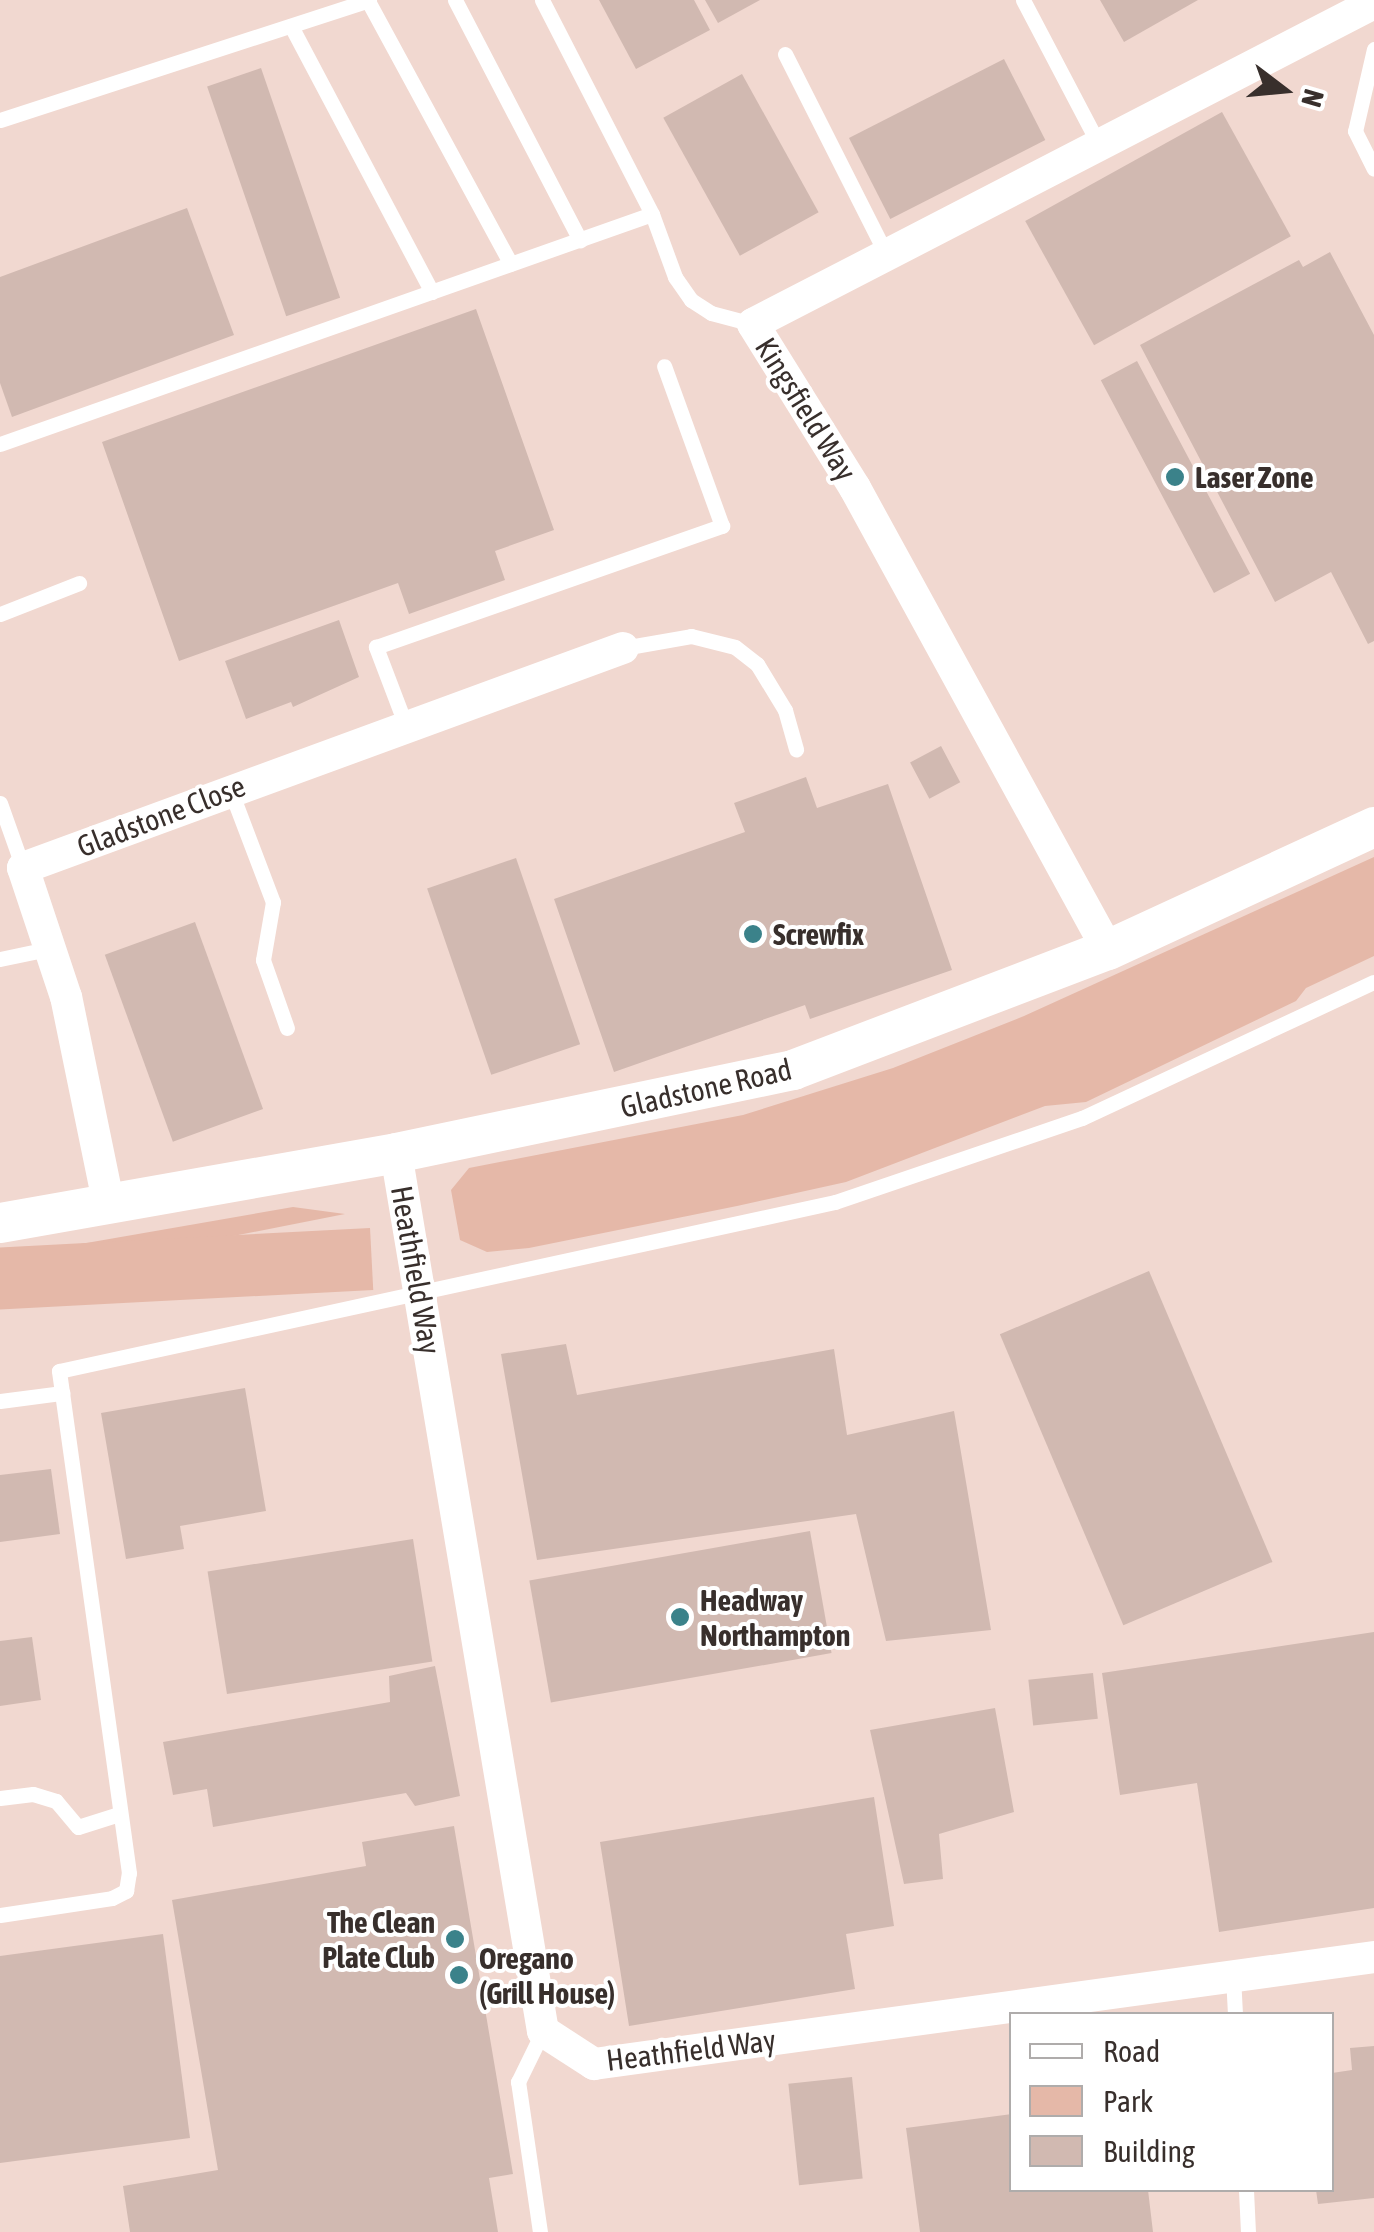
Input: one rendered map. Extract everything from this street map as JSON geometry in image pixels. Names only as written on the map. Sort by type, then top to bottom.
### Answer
[{"type":"street","name":"Kingsfield Way","points":[[1108,950],[854,488],[753,324],[1374,3]]},
{"type":"street","name":"Gladstone Close","points":[[23,868],[624,648]]},
{"type":"street","name":"Gladstone Road","points":[[0,1223],[396,1153],[793,1070],[922,1026],[1108,950],[1374,826]]},
{"type":"street","points":[[23,868],[52,948],[108,1202]]},
{"type":"street","name":"Heathfield Way","points":[[396,1153],[543,2031],[594,2064],[1374,1957]]},
{"type":"lane","points":[[0,120],[369,0],[511,264]]},
{"type":"lane","points":[[455,0],[580,240]]},
{"type":"lane","points":[[542,0],[652,214],[691,300],[753,324]]},
{"type":"lane","points":[[1023,0],[1099,145]]},
{"type":"lane","points":[[291,26],[432,292]]},
{"type":"lane","points":[[1374,49],[1355,130],[1374,169]]},
{"type":"lane","points":[[785,54],[886,254]]},
{"type":"lane","points":[[0,444],[652,214]]},
{"type":"lane","points":[[406,726],[376,646],[722,526],[664,366]]},
{"type":"lane","points":[[0,614],[79,582]]},
{"type":"lane","points":[[624,648],[692,636],[735,647],[767,680],[796,749]]},
{"type":"lane","points":[[230,790],[273,902],[263,960],[287,1028]]},
{"type":"lane","points":[[0,802],[23,868]]},
{"type":"lane","points":[[0,959],[52,948]]},
{"type":"lane","points":[[0,1916],[126,1891],[60,1372],[835,1202],[1082,1118],[1374,982]]},
{"type":"lane","points":[[0,1401],[62,1393]]},
{"type":"lane","points":[[0,1798],[32,1794],[56,1801],[78,1827],[119,1814]]},
{"type":"lane","points":[[1233,1976],[1236,2012]]},
{"type":"lane","points":[[540,2232],[518,2082],[543,2031]]},
{"type":"lane","points":[[1246,2192],[1248,2232]]},
{"type":"green space","points":[[1374,857],[1374,956],[1306,988],[1296,1001],[1086,1102],[1045,1106],[846,1182],[529,1248],[487,1252],[460,1240],[451,1190],[469,1168],[743,1115],[893,1068],[1024,1016]]},
{"type":"green space","points":[[293,1207],[345,1214],[0,1282],[0,1258]]},
{"type":"green space","points":[[370,1228],[373,1290],[0,1309],[0,1247]]},
{"type":"building","points":[[599,0],[694,0],[710,30],[636,69]]},
{"type":"building","points":[[705,0],[760,0],[718,23]]},
{"type":"building","points":[[1100,0],[1198,0],[1124,42]]},
{"type":"building","points":[[1004,59],[1045,140],[890,219],[849,138]]},
{"type":"building","points":[[261,68],[340,298],[286,316],[207,87]]},
{"type":"building","points":[[742,74],[819,212],[740,256],[663,118]]},
{"type":"building","points":[[1222,112],[1291,236],[1094,345],[1025,221]]},
{"type":"building","points":[[187,208],[234,335],[12,417],[0,383],[0,277]]},
{"type":"building","points":[[1330,252],[1374,335],[1374,641],[1368,644],[1331,572],[1275,602],[1140,345],[1299,260],[1303,267]]},
{"type":"building","points":[[476,309],[554,530],[495,551],[505,580],[409,614],[398,583],[179,661],[102,442]]},
{"type":"building","name":"Laser Zone","points":[[1137,361],[1250,574],[1214,593],[1101,380]]},
{"type":"building","points":[[339,620],[359,677],[293,707],[291,702],[246,719],[225,661]]},
{"type":"building","points":[[941,746],[960,782],[929,799],[910,762]]},
{"type":"building","name":"Screwfix","points":[[806,777],[817,808],[888,784],[952,970],[810,1019],[805,1005],[614,1072],[554,899],[745,832],[734,803]]},
{"type":"building","points":[[516,858],[580,1044],[491,1075],[427,889]]},
{"type":"building","points":[[195,922],[263,1109],[173,1142],[105,955]]},
{"type":"building","points":[[1149,1271],[1272,1562],[1123,1625],[1000,1334]]},
{"type":"building","points":[[566,1344],[577,1395],[834,1349],[847,1435],[954,1411],[991,1630],[886,1641],[856,1514],[537,1560],[501,1354]]},
{"type":"building","points":[[245,1388],[266,1511],[180,1526],[184,1549],[126,1559],[101,1413]]},
{"type":"building","points":[[51,1469],[60,1534],[0,1542],[0,1475]]},
{"type":"building","name":"Headway Northampton","points":[[810,1531],[832,1653],[551,1703],[529,1580]]},
{"type":"building","points":[[413,1539],[432,1661],[227,1694],[208,1572]]},
{"type":"building","points":[[1374,1632],[1374,1908],[1219,1932],[1197,1783],[1120,1795],[1102,1673]]},
{"type":"building","points":[[32,1637],[41,1700],[0,1706],[0,1641]]},
{"type":"building","points":[[435,1666],[460,1796],[415,1806],[406,1793],[213,1827],[207,1789],[173,1795],[163,1742],[390,1702],[389,1676]]},
{"type":"building","points":[[1093,1673],[1098,1719],[1033,1726],[1028,1680]]},
{"type":"building","points":[[995,1708],[1014,1812],[939,1834],[943,1879],[904,1884],[870,1730]]},
{"type":"building","points":[[874,1797],[894,1926],[846,1934],[855,1989],[629,2026],[600,1842]]},
{"type":"building","points":[[454,1826],[513,2174],[489,2178],[498,2232],[130,2232],[123,2186],[218,2170],[172,1900],[366,1866],[362,1842]]},
{"type":"building","points":[[163,1934],[190,2138],[0,2163],[0,1956]]},
{"type":"building","points":[[1374,2046],[1374,2198],[1318,2204],[1316,2192],[1334,2192],[1334,2073],[1352,2070],[1350,2048]]},
{"type":"building","points":[[852,2077],[863,2178],[799,2185],[788,2084]]},
{"type":"building","points":[[1009,2114],[1009,2192],[1148,2192],[1153,2232],[920,2232],[906,2128]]},
{"type":"place","name":"Laser Zone","points":[[1175,477]]},
{"type":"place","name":"Screwfix","points":[[753,934]]},
{"type":"place","name":"Headway Northampton","points":[[680,1617]]},
{"type":"place","name":"The Clean Plate Club","points":[[455,1939]]},
{"type":"place","name":"Oregano (Grill House)","points":[[459,1975]]}]
